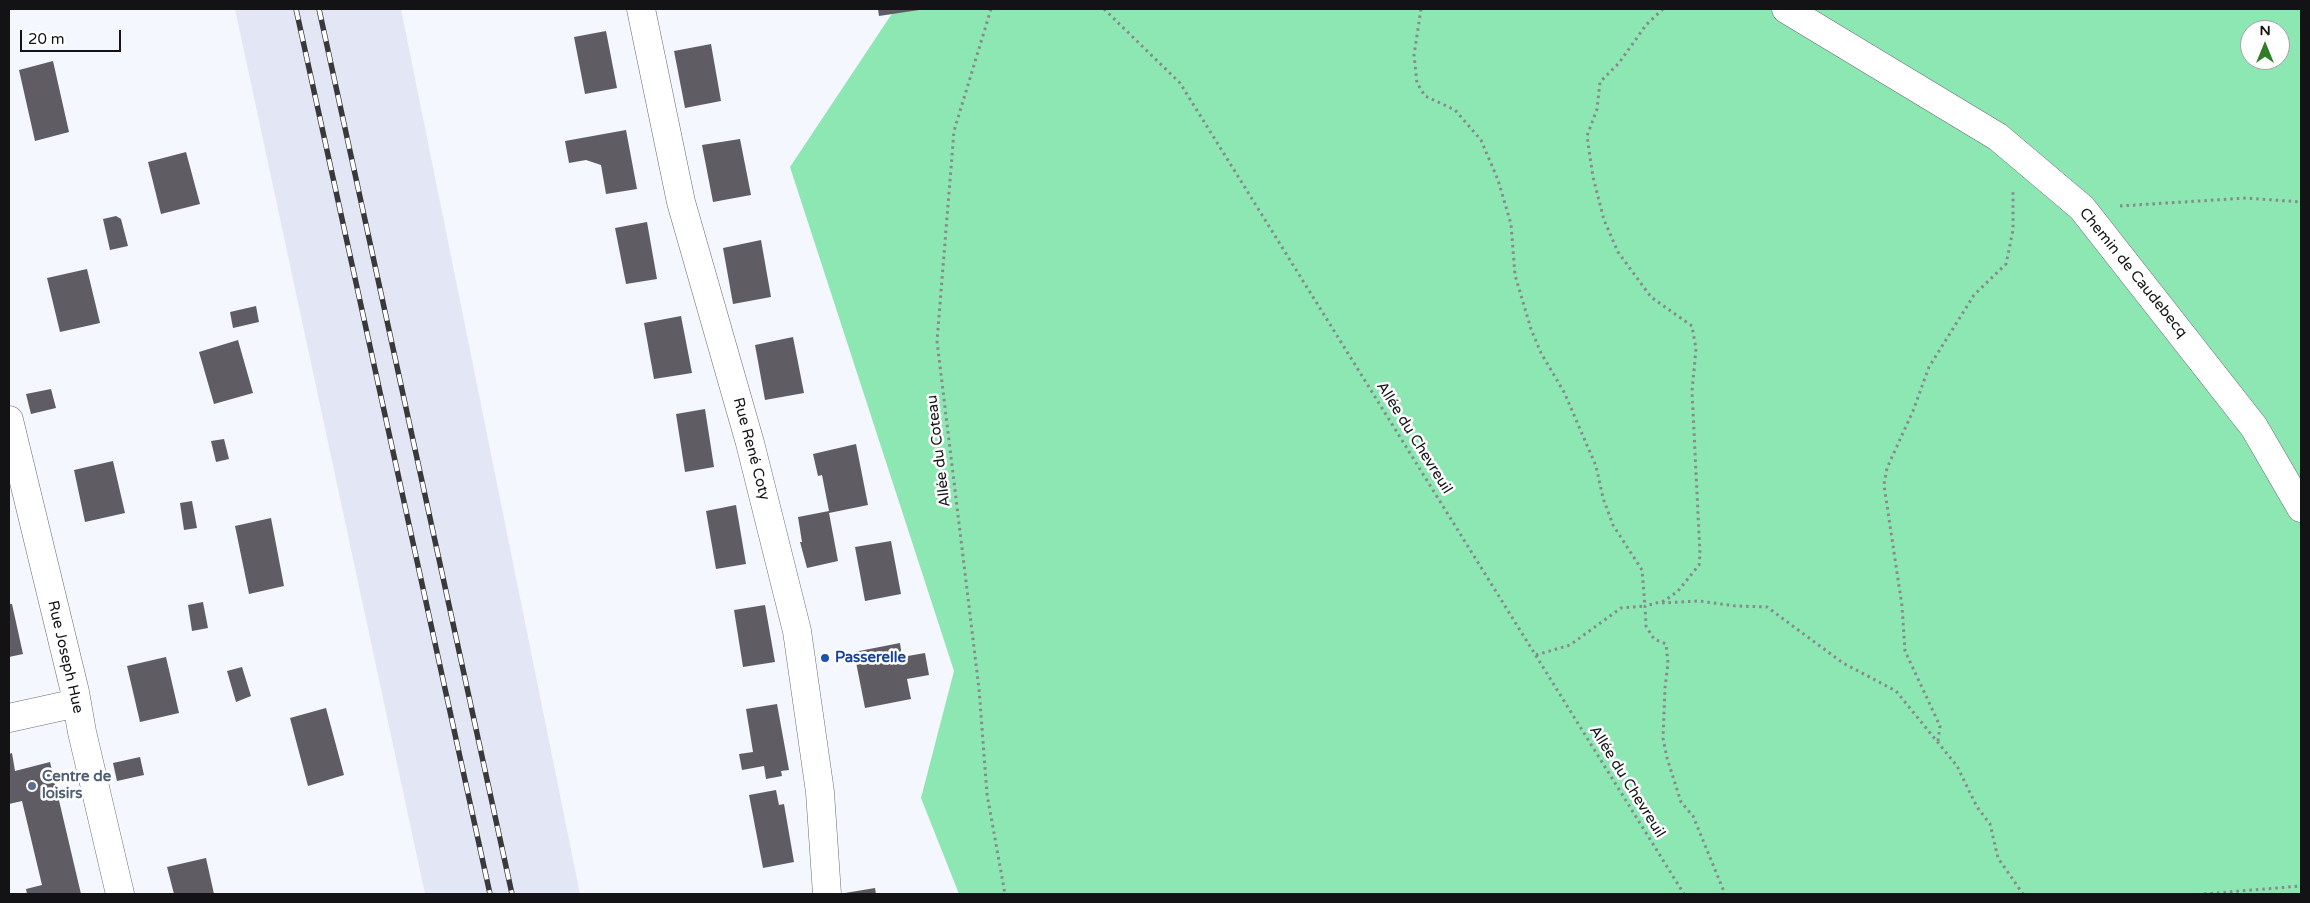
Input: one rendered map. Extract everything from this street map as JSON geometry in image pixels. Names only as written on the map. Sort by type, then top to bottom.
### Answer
[{"type":"street","name":"Rue René Coty","points":[[641,9],[681,202],[750,443],[797,631],[820,792],[827,894]]},
{"type":"street","name":"Chemin de Caudebecq","points":[[1786,9],[1998,138],[2082,208],[2254,427],[2301,508]]},
{"type":"street","name":"Rue Joseph Hue","points":[[9,420],[77,703],[120,894]]},
{"type":"street","points":[[9,718],[77,703]]},
{"type":"path","name":"Allée du Coteau","points":[[991,9],[954,131],[937,341],[979,689],[987,794],[1005,894]]},
{"type":"path","name":"Allée du Chevreuil","points":[[1104,9],[1180,83],[1684,894]]},
{"type":"path","points":[[1421,9],[1414,55],[1417,83],[1425,96],[1455,110],[1481,140],[1498,180],[1510,224],[1515,275],[1531,330],[1541,353],[1564,392],[1596,466],[1603,498],[1613,525],[1642,570],[1646,626],[1654,638],[1666,644],[1668,663],[1663,738],[1667,758],[1682,802],[1693,816],[1725,894]]},
{"type":"path","points":[[1645,606],[1664,601],[1678,591],[1699,565],[1692,391],[1696,349],[1692,326],[1651,297],[1618,252],[1604,220],[1593,178],[1587,136],[1597,109],[1600,82],[1619,63],[1646,26],[1663,9]]},
{"type":"path","points":[[1938,742],[1940,726],[1905,651],[1902,606],[1884,485],[1887,468],[1938,352],[1974,295],[2006,264],[2014,230],[2012,149]]},
{"type":"path","points":[[2082,208],[2246,198],[2301,202]]},
{"type":"path","points":[[1536,655],[1570,645],[1621,608],[1663,602],[1699,601],[1736,606],[1767,607],[1843,663],[1896,691],[1957,766],[1977,807],[1993,831],[1998,858],[2023,894]]},
{"type":"path","points":[[2204,894],[2301,886]]},
{"type":"shaded area","points":[[235,9],[401,9],[580,894],[425,894]]},
{"type":"green space","points":[[895,9],[2301,9],[2301,894],[959,894],[921,798],[954,671],[790,167]]},
{"type":"building","points":[[878,9],[919,9],[919,10],[879,16]]},
{"type":"building","points":[[606,31],[617,88],[585,94],[574,37]]},
{"type":"building","points":[[711,44],[721,101],[685,108],[674,51]]},
{"type":"building","points":[[53,61],[69,132],[35,141],[19,70]]},
{"type":"building","points":[[626,130],[637,189],[606,194],[601,165],[586,160],[569,163],[565,141]]},
{"type":"building","points":[[740,139],[751,195],[713,202],[702,145]]},
{"type":"building","points":[[186,152],[200,204],[161,214],[148,162]]},
{"type":"building","points":[[116,216],[121,219],[128,246],[110,250],[103,219]]},
{"type":"building","points":[[647,222],[657,279],[626,284],[615,228]]},
{"type":"building","points":[[761,240],[771,297],[733,304],[723,248]]},
{"type":"building","points":[[87,269],[100,323],[60,332],[47,278]]},
{"type":"building","points":[[256,306],[259,322],[233,328],[230,312]]},
{"type":"building","points":[[681,316],[692,373],[654,379],[644,323]]},
{"type":"building","points":[[793,337],[804,393],[765,400],[755,345]]},
{"type":"building","points":[[238,340],[253,393],[214,404],[199,352]]},
{"type":"building","points":[[51,389],[56,408],[31,414],[26,394]]},
{"type":"building","points":[[705,409],[714,467],[685,472],[676,414]]},
{"type":"building","points":[[224,439],[229,459],[216,462],[211,441]]},
{"type":"building","points":[[856,444],[868,505],[829,513],[838,561],[807,568],[800,542],[802,542],[798,517],[829,511],[822,475],[818,476],[813,454]]},
{"type":"building","points":[[113,461],[125,513],[85,522],[74,470]]},
{"type":"building","points":[[192,501],[197,528],[184,530],[180,503]]},
{"type":"building","points":[[736,505],[746,564],[716,569],[706,511]]},
{"type":"building","points":[[271,518],[284,586],[249,594],[235,526]]},
{"type":"building","points":[[891,541],[901,594],[865,601],[855,547]]},
{"type":"building","points":[[203,602],[208,628],[192,631],[188,605]]},
{"type":"building","points":[[9,604],[12,604],[23,654],[9,657]]},
{"type":"building","points":[[765,605],[775,662],[743,667],[734,610]]},
{"type":"building","points":[[900,643],[902,657],[925,653],[929,675],[907,679],[911,699],[865,708],[854,652]]},
{"type":"building","points":[[166,657],[179,713],[140,722],[127,666]]},
{"type":"building","points":[[242,667],[251,696],[236,702],[227,671]]},
{"type":"building","points":[[777,704],[789,770],[781,771],[782,776],[766,779],[764,766],[742,770],[739,754],[753,752],[746,709]]},
{"type":"building","points":[[326,708],[344,775],[308,786],[290,718]]},
{"type":"building","points":[[12,753],[15,771],[50,762],[81,894],[27,894],[26,889],[42,885],[22,801],[9,804],[9,754]]},
{"type":"building","points":[[140,757],[144,775],[117,781],[113,763]]},
{"type":"building","points":[[776,790],[779,805],[784,804],[794,862],[763,868],[749,795]]},
{"type":"building","points":[[206,858],[214,894],[174,894],[167,867]]},
{"type":"building","points":[[875,888],[876,894],[845,894],[845,893]]},
{"type":"railway","points":[[296,9],[490,894]]},
{"type":"railway","points":[[319,9],[512,894]]},
{"type":"place","name":"Passerelle","points":[[825,658]]},
{"type":"place","name":"Centre de loisirs","points":[[32,786]]}]
